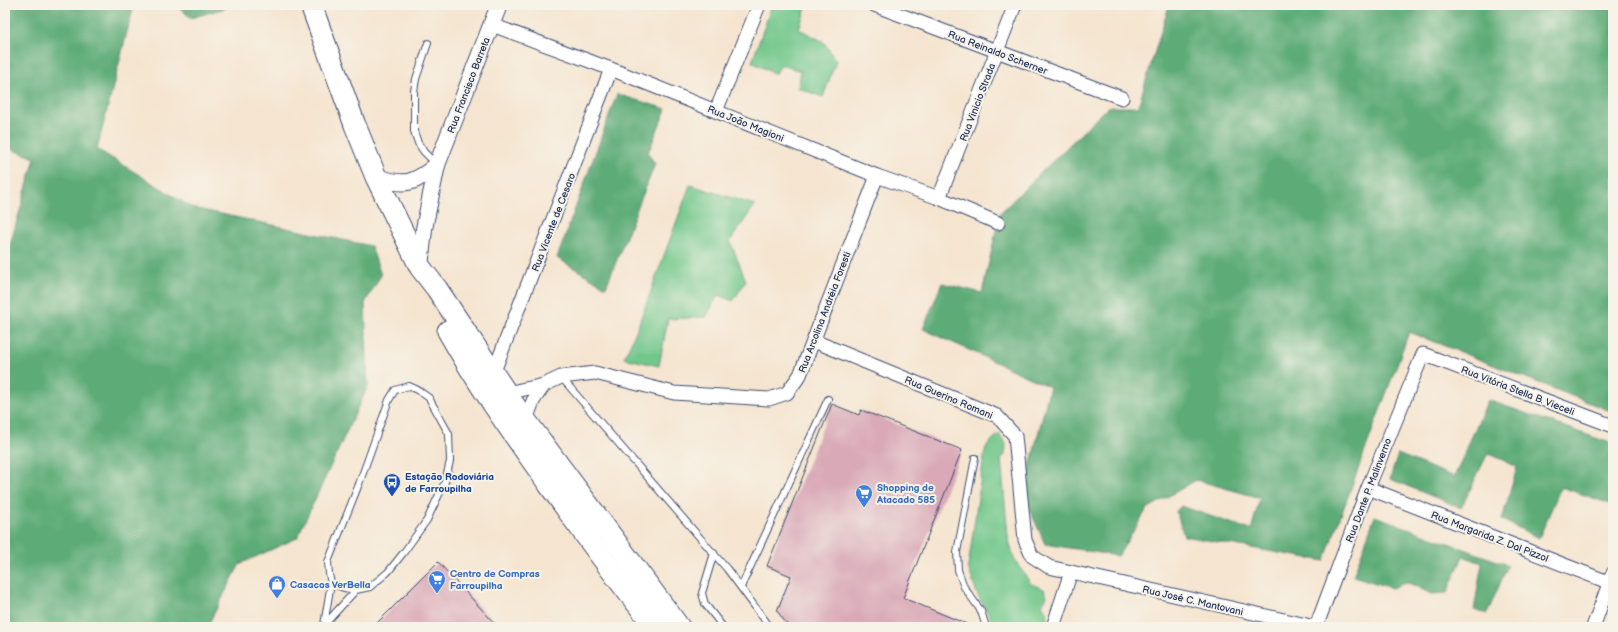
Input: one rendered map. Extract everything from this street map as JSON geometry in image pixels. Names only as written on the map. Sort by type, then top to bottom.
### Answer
[{"type":"highway","points":[[311,5],[352,118],[376,177],[420,267],[428,295],[482,387],[589,540],[653,625]]},
{"type":"highway","points":[[420,267],[437,289],[506,393],[679,627]]},
{"type":"street","name":"Rua Francisco Barreta","points":[[420,267],[425,222],[437,165],[499,5]]},
{"type":"street","points":[[716,111],[759,5]]},
{"type":"street","name":"Rua Reinaldo Scherner","points":[[874,5],[1122,98]]},
{"type":"street","name":"Rua Vinicio Strada","points":[[939,198],[1015,5]]},
{"type":"street","name":"Rua João Magioni","points":[[492,25],[611,69],[877,176],[939,198],[998,223]]},
{"type":"street","name":"Rua Vicente de Cesaro","points":[[493,374],[611,69]]},
{"type":"street","points":[[376,177],[395,183],[408,183],[424,176],[437,165]]},
{"type":"street","name":"Rua Arcolina Andréia Foresti","points":[[544,386],[561,377],[595,373],[674,392],[769,399],[788,393],[800,375],[814,341],[877,176]]},
{"type":"street","name":"Rua Guerino Romani","points":[[814,341],[997,416],[1015,436],[1025,540],[1032,556],[1049,567],[1071,572]]},
{"type":"street","name":"Rua Vitória Stella B. Vieceli","points":[[1423,354],[1613,426]]},
{"type":"street","name":"Rua Dante P. Malinverno","points":[[1315,627],[1368,488],[1423,354]]},
{"type":"street","points":[[506,393],[544,386]]},
{"type":"street","points":[[526,420],[533,401],[544,386]]},
{"type":"street","name":"Rua Margarida Z. Dal Pizzol","points":[[1368,488],[1612,580]]},
{"type":"street","points":[[1053,627],[1071,572]]},
{"type":"street","name":"Rua José C. Mantovani","points":[[1071,572],[1315,627]]},
{"type":"street","points":[[1593,627],[1612,580]]},
{"type":"lane","points":[[428,44],[416,79],[414,91],[414,131],[421,148],[437,165]]},
{"type":"lane","points":[[561,377],[714,554],[741,587],[770,627]]},
{"type":"lane","points":[[324,626],[331,583],[328,562],[359,484],[389,400],[395,390],[409,386],[418,390],[429,398],[449,434],[450,461],[445,482],[426,520],[388,572],[370,587],[356,590],[344,588],[331,583]]},
{"type":"lane","points":[[741,587],[828,399]]},
{"type":"lane","points":[[975,458],[957,552],[958,570],[964,587],[981,611],[986,627]]},
{"type":"lane","points":[[714,554],[702,593],[704,604],[723,627]]},
{"type":"lane","points":[[324,626],[356,590]]},
{"type":"green space","points":[[5,5],[134,5],[97,149],[193,208],[371,246],[381,275],[365,303],[368,386],[297,538],[240,564],[207,627],[5,627],[5,262],[35,158],[5,147]]},
{"type":"green space","points":[[176,5],[235,5],[191,18]]},
{"type":"green space","points":[[772,5],[807,5],[799,29],[824,42],[836,61],[823,97],[798,88],[801,71],[781,65],[775,74],[752,62]]},
{"type":"green space","points":[[1169,5],[1613,5],[1613,412],[1409,332],[1324,561],[1184,536],[1176,511],[1181,506],[1251,530],[1260,498],[1196,480],[1147,509],[1118,556],[1045,544],[1023,494],[1050,387],[923,329],[942,283],[982,293],[1000,213],[1108,107],[1138,107]]},
{"type":"green space","points":[[617,94],[666,109],[648,153],[655,164],[606,287],[557,258]]},
{"type":"green space","points":[[690,185],[755,205],[730,241],[746,281],[733,301],[718,295],[706,317],[668,319],[659,366],[624,358],[637,329]]},
{"type":"green space","points":[[1488,400],[1613,444],[1613,505],[1561,487],[1539,538],[1502,520],[1517,467],[1488,453],[1461,508],[1390,479],[1398,454],[1454,477]]},
{"type":"green space","points":[[999,434],[1006,444],[1005,455],[1001,458],[1008,537],[1014,559],[1031,584],[1044,589],[1047,596],[1042,605],[1048,614],[1044,627],[989,627],[991,619],[977,594],[968,567],[985,450],[988,444]]},
{"type":"green space","points":[[1375,516],[1508,565],[1487,614],[1474,610],[1482,563],[1463,556],[1447,593],[1431,594],[1407,582],[1392,588],[1353,576]]},
{"type":"building","name":"Shopping de Atacado 585","points":[[832,404],[859,415],[861,410],[962,450],[903,598],[974,627],[789,627],[777,611],[791,576],[767,566]]},
{"type":"building","name":"Centro de Compras Farroupilha","points":[[438,562],[498,627],[373,627]]},
{"type":"place","name":"Estação Rodoviária de Farroupilha","points":[[392,497]]},
{"type":"place","name":"Shopping de Atacado 585","points":[[864,508]]},
{"type":"place","name":"Centro de Compras Farroupilha","points":[[437,594]]},
{"type":"place","name":"Casacos VerBella","points":[[277,599]]}]
